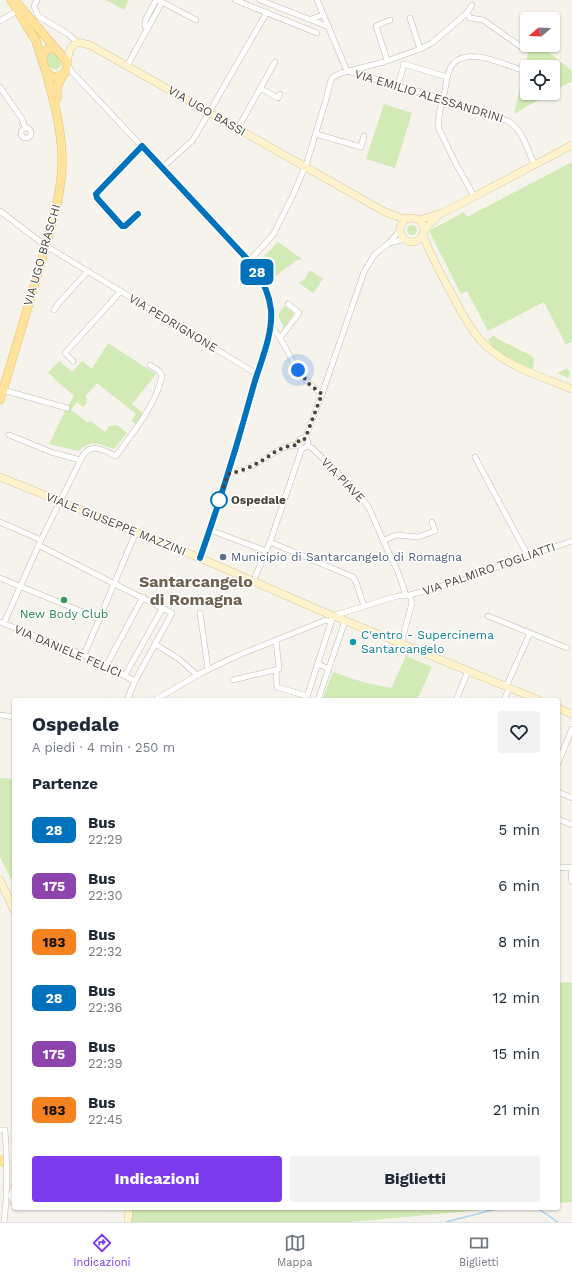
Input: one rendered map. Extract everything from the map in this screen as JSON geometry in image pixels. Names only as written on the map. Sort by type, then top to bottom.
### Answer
[{"type":"main road","points":[[11,0],[36,41],[46,72],[53,77],[63,75],[66,70],[67,63],[15,0]]},
{"type":"main road","points":[[42,58],[45,51],[48,49],[56,49]]},
{"type":"main road","name":"VIA UGO BRASCHI","points":[[0,400],[59,197],[61,137],[56,106],[46,72]]},
{"type":"main road","name":"VIA UGO BRASCHI","points":[[56,106],[57,88],[63,75]]},
{"type":"street","name":"VIA UGO BASSI","points":[[37,0],[34,6],[38,16],[68,34],[77,42],[90,45],[385,212],[404,219],[408,218]]},
{"type":"street","points":[[145,26],[144,21],[156,0]]},
{"type":"street","points":[[235,0],[317,33]]},
{"type":"street","points":[[260,0],[329,27]]},
{"type":"street","points":[[317,0],[347,71]]},
{"type":"street","points":[[127,66],[160,1],[196,20]]},
{"type":"street","points":[[249,261],[273,235],[294,193],[316,134],[326,103],[331,80],[336,75],[347,71],[388,60],[420,49],[432,42],[467,13],[472,4]]},
{"type":"street","points":[[0,21],[18,11]]},
{"type":"street","points":[[162,168],[193,140],[267,12]]},
{"type":"street","points":[[467,13],[470,18],[483,20],[520,46]]},
{"type":"street","points":[[311,19],[323,15]]},
{"type":"street","points":[[410,18],[420,49]]},
{"type":"street","points":[[388,60],[376,26],[390,20]]},
{"type":"street","points":[[56,49],[64,48],[77,42]]},
{"type":"street","points":[[77,42],[70,49],[67,63],[82,82],[249,261],[268,292],[271,310],[270,325],[258,374],[228,474],[200,558]]},
{"type":"street","points":[[474,196],[440,133],[438,123],[447,77],[454,63],[458,59],[471,55],[520,69]]},
{"type":"street","points":[[238,128],[275,62]]},
{"type":"street","points":[[398,86],[404,64],[447,77]]},
{"type":"street","name":"VIA EMILIO ALESSANDRINI","points":[[347,71],[443,99],[508,121],[512,123],[521,136],[534,164]]},
{"type":"street","points":[[63,75],[72,77],[82,82]]},
{"type":"street","points":[[0,87],[22,119],[25,128]]},
{"type":"street","points":[[260,88],[278,98],[280,94]]},
{"type":"street","points":[[316,134],[361,147],[364,136]]},
{"type":"street","points":[[562,150],[572,141]]},
{"type":"street","points":[[419,220],[442,212],[572,145]]},
{"type":"street","points":[[138,214],[125,226],[122,226],[97,198],[96,194],[142,146]]},
{"type":"street","name":"VIA PEDRIGNONE","points":[[0,211],[46,246],[258,374]]},
{"type":"street","name":"VIA UGO BASSI","points":[[385,212],[400,228]]},
{"type":"street","points":[[414,242],[418,241],[442,212]]},
{"type":"street","points":[[228,474],[252,466],[288,445],[305,448],[307,446],[308,443],[305,439],[364,272],[375,254],[389,242],[402,223],[408,218],[412,217],[419,220],[424,226],[424,233],[431,256],[461,312],[479,340],[504,359],[572,389]]},
{"type":"street","points":[[400,228],[402,236],[405,239]]},
{"type":"street","points":[[389,242],[405,239],[414,242],[431,256]]},
{"type":"street","points":[[54,310],[88,271]]},
{"type":"street","points":[[72,361],[65,353],[120,291]]},
{"type":"street","points":[[280,338],[299,313],[288,304]]},
{"type":"street","points":[[270,325],[280,338],[298,370],[310,385],[322,394]]},
{"type":"street","points":[[2,623],[59,500],[86,451],[93,448],[116,456],[151,404],[162,376],[159,371],[150,365]]},
{"type":"street","points":[[3,390],[67,408]]},
{"type":"street","points":[[9,435],[51,452],[80,460]]},
{"type":"street","points":[[253,582],[270,542],[300,447],[298,442],[300,439],[305,439]]},
{"type":"street","name":"VIA PIAVE","points":[[307,446],[312,448],[342,477],[368,506],[408,595]]},
{"type":"street","points":[[475,457],[528,556]]},
{"type":"street","name":"VIALE GIUSEPPE MAZZINI","points":[[0,477],[200,558],[332,619],[346,621],[534,698]]},
{"type":"street","points":[[0,522],[172,613],[135,680],[128,698]]},
{"type":"street","points":[[383,541],[396,535],[418,537],[435,531],[432,522]]},
{"type":"street","points":[[210,530],[266,551]]},
{"type":"street","points":[[84,655],[136,532]]},
{"type":"street","name":"VIA PALMIRO TOGLIATTI","points":[[158,698],[208,669],[326,620],[397,596],[408,595],[460,581],[572,541]]},
{"type":"street","points":[[270,542],[353,577],[364,606]]},
{"type":"street","points":[[0,578],[100,619]]},
{"type":"street","points":[[401,643],[412,603],[408,595]]},
{"type":"street","points":[[106,666],[143,597]]},
{"type":"street","points":[[125,675],[161,611]]},
{"type":"street","points":[[200,613],[206,644],[208,669]]},
{"type":"street","points":[[488,616],[567,648]]},
{"type":"street","points":[[276,640],[279,669],[276,670],[277,687],[307,698],[332,619]]},
{"type":"street","points":[[319,698],[346,621]]},
{"type":"street","name":"VIA DANIELE FELICI","points":[[2,623],[84,655],[135,680]]},
{"type":"street","points":[[504,698],[507,687],[530,633]]},
{"type":"street","points":[[155,644],[179,659],[198,675]]},
{"type":"street","points":[[318,664],[329,669]]},
{"type":"street","points":[[233,680],[276,670]]},
{"type":"street","points":[[457,698],[468,671]]},
{"type":"street","points":[[560,709],[572,714]]},
{"type":"street","points":[[0,715],[12,717]]},
{"type":"street","points":[[560,758],[572,729]]},
{"type":"street","points":[[560,793],[572,798]]},
{"type":"street","points":[[560,820],[572,825]]},
{"type":"street","points":[[560,868],[572,868],[572,882]]},
{"type":"street","points":[[0,880],[12,906]]},
{"type":"street","points":[[0,1130],[5,1130],[7,1167],[4,1222]]},
{"type":"street","points":[[128,1222],[129,1210]]},
{"type":"green space","points":[[106,0],[129,0],[124,10]]},
{"type":"green space","points":[[52,52],[55,53],[61,61],[61,66],[56,70],[51,68],[47,62],[48,54]]},
{"type":"green space","points":[[528,52],[549,52],[558,60],[527,60]]},
{"type":"green space","points":[[560,61],[572,71],[572,81],[560,88]]},
{"type":"green space","points":[[520,88],[520,100],[539,100],[514,114]]},
{"type":"green space","points":[[384,104],[412,113],[395,168],[366,159]]},
{"type":"green space","points":[[572,162],[572,341],[566,345],[544,302],[488,331],[467,291],[461,294],[429,231],[464,212],[467,217]]},
{"type":"green space","points":[[412,225],[417,230],[412,235],[407,230]]},
{"type":"green space","points":[[278,242],[302,259],[297,260],[269,281],[257,263]]},
{"type":"green space","points":[[310,270],[323,279],[313,293],[299,283],[305,279]]},
{"type":"green space","points":[[284,306],[294,313],[284,328],[278,315]]},
{"type":"green space","points":[[494,335],[496,338],[532,356],[534,360],[533,369],[501,353],[491,345],[488,340]]},
{"type":"green space","points":[[108,343],[156,374],[132,404],[143,413],[136,424],[131,421],[136,414],[97,383],[86,396],[87,403],[83,407],[77,402],[71,410],[88,423],[90,421],[105,432],[109,426],[117,425],[127,433],[114,449],[100,444],[91,444],[83,447],[79,451],[49,444],[74,396],[48,373],[59,361],[72,372],[82,361],[92,369]]},
{"type":"green space","points":[[567,368],[570,373],[568,378],[557,373]]},
{"type":"green space","points":[[406,656],[432,667],[418,698],[323,698],[333,672],[366,683],[391,688]]},
{"type":"green space","points":[[0,778],[12,779],[11,879],[0,857]]},
{"type":"green space","points":[[560,983],[572,983],[572,1202],[560,1203]]},
{"type":"green space","points":[[132,1210],[481,1210],[351,1222],[130,1222]]},
{"type":"waterway","points":[[446,1222],[492,1210]]},
{"type":"waterway","points":[[540,1210],[558,1222]]},
{"type":"bus line","name":"28","points":[[138,214],[125,226],[122,226],[97,198],[96,193],[142,146],[249,261],[268,292],[271,310],[268,336],[232,460],[200,558]]},
{"type":"place","name":"Ospedale","points":[[219,500]]},
{"type":"place","name":"Municipio di Santarcangelo di Romagna","points":[[223,557]]},
{"type":"place","name":"New Body Club","points":[[64,600]]},
{"type":"place","name":"C'entro - Supercinema Santarcangelo","points":[[353,642]]},
{"type":"district","name":"Santarcangelo di Romagna","points":[[196,590]]},
{"type":"route","points":[[219,500],[228,474],[252,466],[279,449],[288,445],[298,445],[300,439],[305,439],[322,394],[310,385],[298,370]]}]
